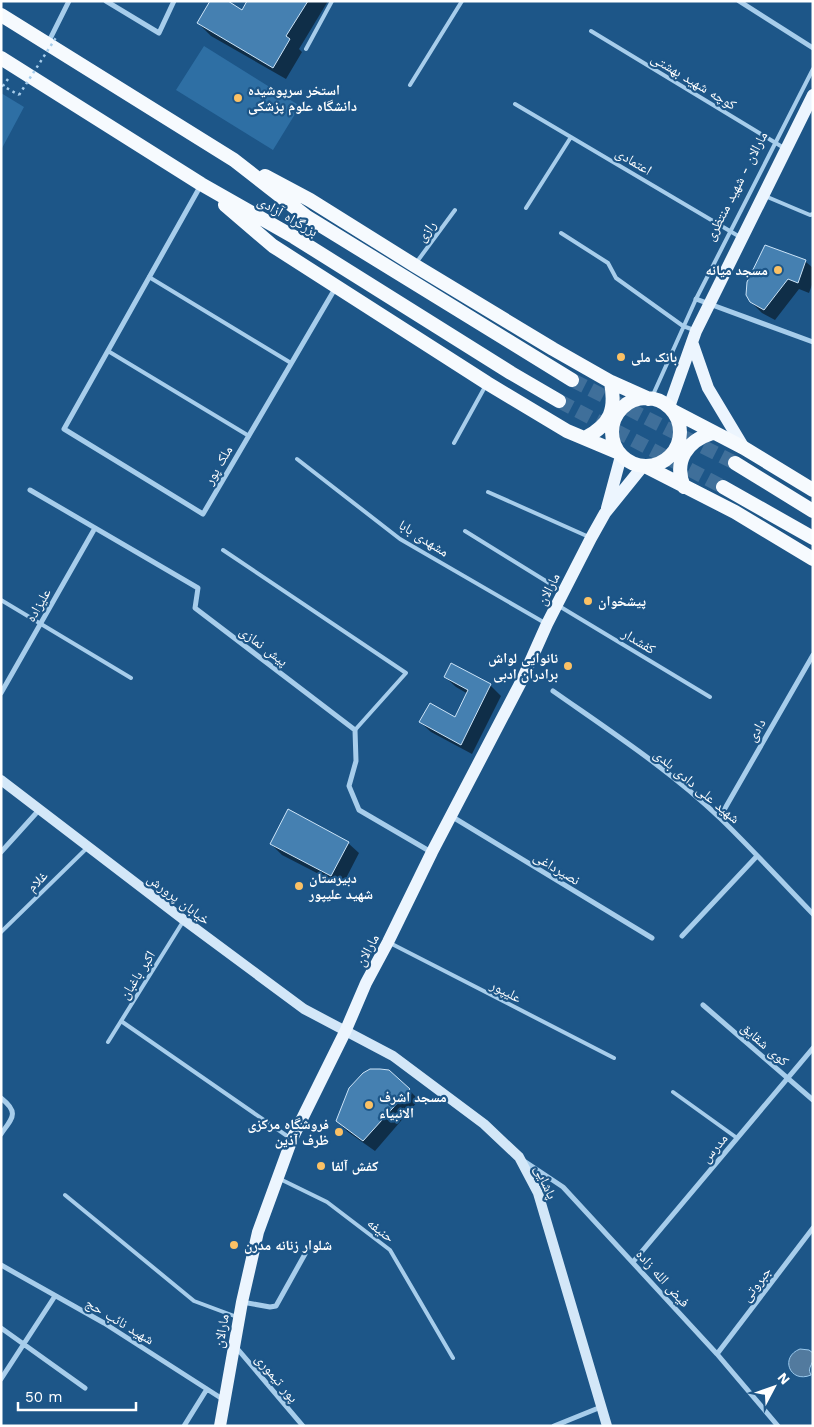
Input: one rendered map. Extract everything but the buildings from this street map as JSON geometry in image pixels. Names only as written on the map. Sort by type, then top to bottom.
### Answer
[{"type":"highway","name":"بزرگراه آزادی","points":[[1,15],[52,40],[234,160],[307,218],[572,380]]},
{"type":"highway","name":"بزرگراه آزادی","points":[[1,58],[202,184],[294,237],[559,401]]},
{"type":"highway","name":"بزرگراه آزادی","points":[[234,160],[310,200],[414,265],[611,382],[650,399]]},
{"type":"highway","points":[[202,184],[273,246],[487,383],[567,431],[619,454],[631,463],[644,466],[735,512],[813,560]]},
{"type":"highway","points":[[585,438],[598,431],[609,416],[614,400],[611,382]]},
{"type":"highway","points":[[619,454],[613,443],[612,433],[616,415],[622,407],[630,402],[639,399],[650,399],[659,401],[712,433],[744,448],[813,490]]},
{"type":"highway","points":[[644,466],[663,462],[676,448],[680,429],[670,409]]},
{"type":"highway","points":[[684,487],[680,468],[683,456],[695,440],[712,433]]},
{"type":"highway","points":[[735,462],[813,511]]},
{"type":"highway","points":[[723,487],[813,538]]},
{"type":"main road","name":"مارالان - شهید منتظری","points":[[670,409],[694,336],[763,196],[780,146],[813,95]]},
{"type":"main road","points":[[694,336],[708,388],[744,448]]},
{"type":"main road","name":"مارالان","points":[[605,513],[619,454]]},
{"type":"main road","name":"مارالان","points":[[220,1426],[242,1302],[258,1232],[292,1139],[345,1032],[366,983],[522,680],[547,624],[591,538],[605,513],[644,466]]},
{"type":"main road","name":"خیابان پرورش","points":[[1,780],[304,1009],[345,1032]]},
{"type":"main road","name":"پاشایی","points":[[345,1032],[393,1056],[484,1124],[519,1158],[538,1193],[607,1426]]},
{"type":"street","points":[[52,40],[69,1]]},
{"type":"street","points":[[106,1],[160,33],[174,1]]},
{"type":"street","points":[[739,1],[813,48]]},
{"type":"street","points":[[108,351],[202,184]]},
{"type":"street","name":"ملک پور","points":[[108,351],[64,429],[203,514],[336,287]]},
{"type":"street","points":[[696,299],[813,342]]},
{"type":"street","name":"پیش نمازی","points":[[30,490],[198,588],[195,608],[356,730]]},
{"type":"street","name":"علیزاده","points":[[1,693],[95,528]]},
{"type":"street","name":"دادی","points":[[720,817],[813,655]]},
{"type":"street","name":"شهید علی دادی بلدی","points":[[553,691],[608,729],[681,784],[720,817],[813,914]]},
{"type":"street","points":[[356,730],[356,761],[349,786],[359,810],[432,852]]},
{"type":"street","points":[[1,852],[39,810]]},
{"type":"street","name":"نصیرداغی","points":[[451,816],[652,938]]},
{"type":"street","points":[[682,936],[757,856]]},
{"type":"street","name":"کوی شقایق","points":[[703,1005],[813,1100]]},
{"type":"street","name":"مدرس","points":[[633,1262],[813,1048]]},
{"type":"street","points":[[1,1098],[13,1112],[13,1116],[1,1134]]},
{"type":"street","name":"فیض الله زاده","points":[[519,1158],[563,1187],[717,1354],[778,1426]]},
{"type":"street","name":"جبروتی","points":[[717,1354],[813,1228]]},
{"type":"street","points":[[242,1302],[270,1307],[276,1306],[305,1254]]},
{"type":"street","name":"شهید نائب حج","points":[[1,1265],[104,1324],[224,1400]]},
{"type":"street","points":[[1,1378],[54,1296]]},
{"type":"street","points":[[1,1328],[85,1388]]},
{"type":"street","name":"پور تیموری","points":[[234,1345],[302,1426]]},
{"type":"street","points":[[184,1426],[207,1389]]},
{"type":"street","points":[[554,1426],[601,1407]]},
{"type":"lane","points":[[306,49],[332,1]]},
{"type":"lane","points":[[410,85],[462,1]]},
{"type":"lane","name":"کوچه شهید بهشتی","points":[[591,31],[780,146]]},
{"type":"lane","name":"مارالان - شهید منتظری","points":[[650,399],[683,326],[730,232],[780,146],[813,69]]},
{"type":"lane","name":"اعتمادی","points":[[515,104],[742,238]]},
{"type":"lane","points":[[526,208],[571,137]]},
{"type":"lane","points":[[763,196],[810,215],[813,214]]},
{"type":"lane","name":"رازی","points":[[414,265],[455,210]]},
{"type":"lane","points":[[561,233],[608,263],[616,278],[694,336]]},
{"type":"lane","points":[[149,277],[292,363]]},
{"type":"lane","points":[[108,351],[249,436]]},
{"type":"lane","points":[[454,443],[487,383]]},
{"type":"lane","name":"مشهدی بابا","points":[[297,459],[400,539],[547,624]]},
{"type":"lane","points":[[488,492],[591,538]]},
{"type":"lane","points":[[465,531],[564,592]]},
{"type":"lane","points":[[224,550],[406,673],[356,730]]},
{"type":"lane","points":[[1,600],[131,678]]},
{"type":"lane","name":"کفشدار","points":[[557,605],[710,697]]},
{"type":"lane","name":"غلام","points":[[1,932],[88,846]]},
{"type":"lane","name":"اکبر باغبان","points":[[108,1042],[184,920]]},
{"type":"lane","name":"علیپور","points":[[388,942],[614,1058]]},
{"type":"lane","points":[[121,1021],[292,1139]]},
{"type":"lane","points":[[673,1092],[737,1138]]},
{"type":"lane","name":"حنیفه","points":[[278,1178],[327,1202],[390,1250],[453,1358]]},
{"type":"lane","points":[[65,1195],[194,1301],[239,1318]]},
{"type":"path","points":[[3,86],[19,95],[52,40]]},
{"type":"shaded area","name":"استخر سرپوشیده دانشگاه علوم پزشکی","points":[[204,46],[300,106],[273,150],[176,90]]},
{"type":"shaded area","points":[[1,93],[24,107],[1,150]]},
{"type":"shaded area","points":[[800,1349],[809,1350],[813,1353],[813,1361],[809,1370],[811,1375],[804,1377],[793,1373],[789,1363],[790,1358]]},
{"type":"tunnel","points":[[572,380],[735,463]]},
{"type":"tunnel","points":[[559,401],[723,487]]},
{"type":"place","name":"استخر سرپوشیده دانشگاه علوم پزشکی","points":[[238,98]]},
{"type":"place","name":"مسجد میانه","points":[[778,270]]},
{"type":"place","name":"بانک ملی","points":[[621,357]]},
{"type":"place","name":"پیشخوان","points":[[588,601]]},
{"type":"place","name":"نانوایی لواش برادران ادبی","points":[[568,666]]},
{"type":"place","name":"دبیرستان شهید علیپور","points":[[299,886]]},
{"type":"place","name":"مسجد اشرف الانبیاء","points":[[369,1105]]},
{"type":"place","name":"فروشگاه مرکزی ظرف آذین","points":[[339,1132]]},
{"type":"place","name":"کفش آلفا","points":[[321,1166]]},
{"type":"place","name":"شلوار زنانه مدرن","points":[[234,1245]]}]
